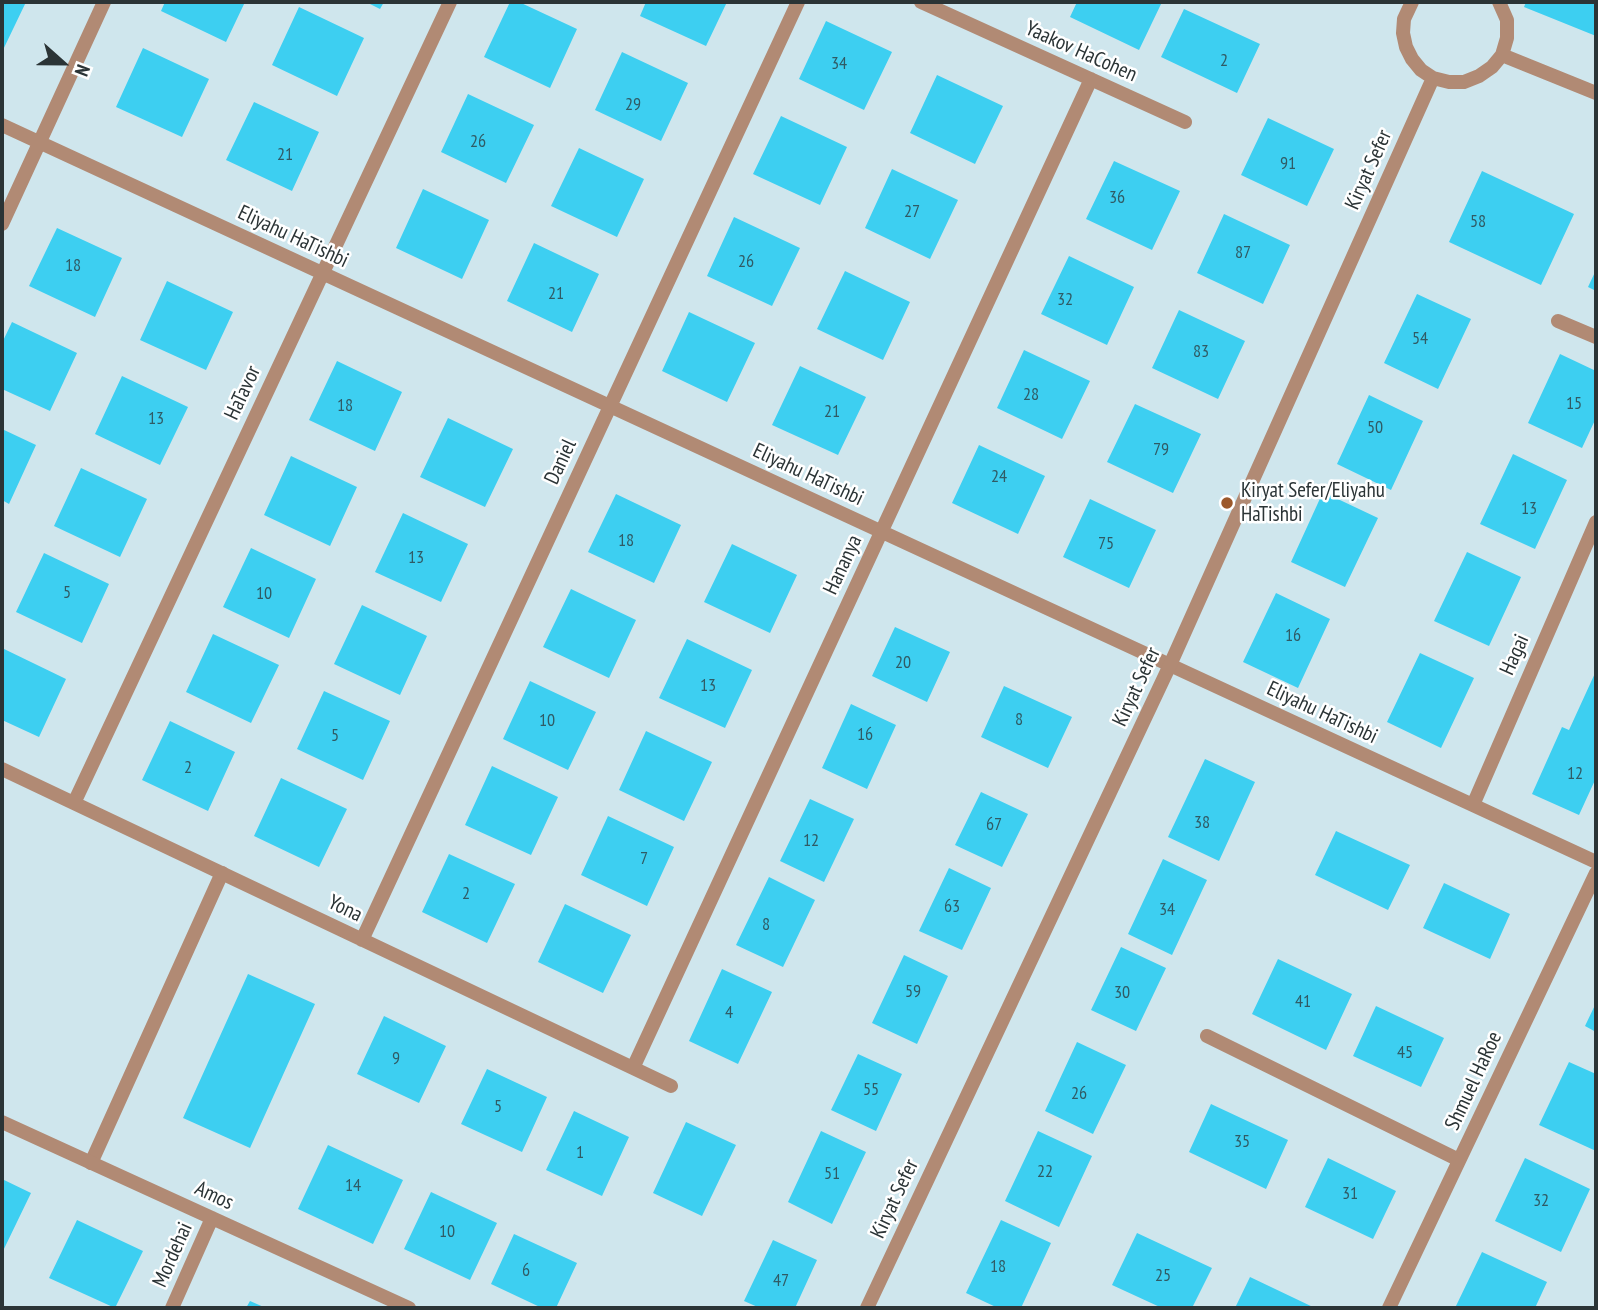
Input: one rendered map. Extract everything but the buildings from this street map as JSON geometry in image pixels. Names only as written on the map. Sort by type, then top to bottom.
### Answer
[{"type":"street","points":[[2,224],[104,2]]},
{"type":"street","name":"HaTavor","points":[[74,803],[450,2]]},
{"type":"street","name":"Daniel","points":[[362,940],[798,2]]},
{"type":"street","name":"Yaakov HaCohen","points":[[921,2],[1185,122]]},
{"type":"street","points":[[1407,3],[1403,33],[1412,60],[1433,78],[1456,82],[1479,76],[1492,67],[1502,55],[1507,38],[1507,20],[1499,2]]},
{"type":"street","points":[[1502,55],[1596,93]]},
{"type":"street","name":"Kiryat Sefer","points":[[867,1308],[1170,666],[1433,78]]},
{"type":"street","name":"Hananya","points":[[633,1068],[1091,79]]},
{"type":"street","name":"Eliyahu HaTishbi","points":[[2,125],[1596,862]]},
{"type":"street","points":[[1558,321],[1596,337]]},
{"type":"street","name":"Hagai","points":[[1473,805],[1596,522]]},
{"type":"street","name":"Yona","points":[[2,769],[671,1086]]},
{"type":"street","points":[[91,1163],[222,873]]},
{"type":"street","name":"Shmuel HaRoe","points":[[1389,1308],[1596,873]]},
{"type":"street","points":[[1207,1036],[1459,1160]]},
{"type":"street","name":"Amos","points":[[2,1122],[409,1308]]},
{"type":"street","name":"Mordehai","points":[[172,1308],[212,1218]]},
{"type":"place","name":"Kiryat Sefer/Eliyahu HaTishbi","points":[[1227,503]]}]
